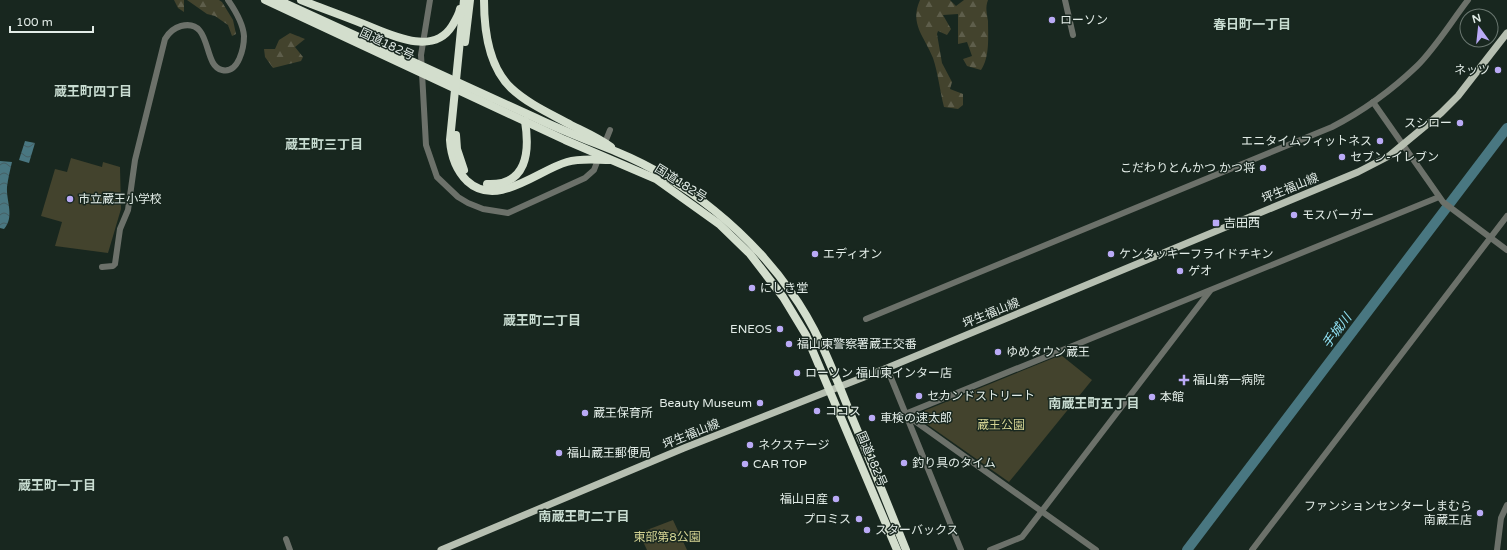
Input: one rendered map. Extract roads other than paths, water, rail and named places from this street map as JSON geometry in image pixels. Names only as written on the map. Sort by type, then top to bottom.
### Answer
[{"type":"highway","name":"国道182号","points":[[265,0],[525,121],[602,151],[618,153],[659,174],[687,191],[724,219],[755,249],[791,291],[805,313],[823,348],[906,550]]},
{"type":"highway","name":"国道182号","points":[[278,0],[422,64],[567,133],[602,151],[613,160],[656,179],[706,213],[741,244],[783,297],[806,335],[897,550]]},
{"type":"highway","points":[[301,0],[403,39],[417,41],[436,40],[445,34],[459,12],[460,0]]},
{"type":"highway","points":[[464,0],[460,64],[450,140],[452,156],[458,171],[470,183],[477,187],[486,190],[500,190],[523,183],[554,166],[584,159],[602,151]]},
{"type":"highway","points":[[460,64],[470,0]]},
{"type":"highway","points":[[484,0],[492,60],[504,80],[512,89],[602,151]]},
{"type":"highway","points":[[456,102],[457,149],[463,168],[480,183],[498,184],[509,181],[521,169],[525,160],[528,144],[525,121]]},
{"type":"main road","name":"坪生福山線","points":[[441,550],[684,448],[887,368],[1358,172],[1390,156],[1458,96],[1507,33]]},
{"type":"street","points":[[102,267],[113,266],[115,264],[120,230],[128,210],[135,160],[165,39],[168,33],[179,26],[193,26],[200,31],[204,37],[214,64],[223,71],[234,67],[241,55],[244,36],[237,14],[228,0]]},
{"type":"street","points":[[430,0],[422,48],[426,146],[437,177],[458,197],[483,209],[508,213],[585,178],[594,170],[610,130]]},
{"type":"street","points":[[1065,0],[1073,35]]},
{"type":"street","points":[[866,319],[1332,127],[1351,117],[1373,102],[1418,65],[1468,0]]},
{"type":"street","points":[[1373,102],[1444,203],[1507,250]]},
{"type":"street","points":[[905,414],[1439,197]]},
{"type":"street","points":[[1252,550],[1507,216]]},
{"type":"street","points":[[990,550],[1022,537],[1210,290]]},
{"type":"street","points":[[887,368],[961,550]]},
{"type":"street","points":[[905,414],[1096,550]]},
{"type":"street","points":[[1497,550],[1501,518],[1507,505]]},
{"type":"street","points":[[286,539],[290,550]]},
{"type":"water","points":[[25,141],[35,143],[29,163],[19,160]]},
{"type":"water","points":[[0,161],[12,162],[7,187],[10,214],[4,229],[0,228]]},
{"type":"waterway","name":"手城川","points":[[1187,550],[1507,128]]},
{"type":"place","name":"ローソン","points":[[1052,20]]},
{"type":"place","name":"ネッツ","points":[[1498,70]]},
{"type":"place","name":"スシロー","points":[[1460,123]]},
{"type":"place","name":"エニタイムフィットネス","points":[[1380,141]]},
{"type":"place","name":"セブン-イレブン","points":[[1342,157]]},
{"type":"place","name":"こだわりとんかつ かつ将","points":[[1263,168]]},
{"type":"place","name":"市立蔵王小学校","points":[[70,199]]},
{"type":"place","name":"モスバーガー","points":[[1294,215]]},
{"type":"place","name":"吉田西","points":[[1216,223]]},
{"type":"place","name":"エディオン","points":[[815,254]]},
{"type":"place","name":"ケンタッキーフライドチキン","points":[[1111,254]]},
{"type":"place","name":"ゲオ","points":[[1180,271]]},
{"type":"place","name":"にしき堂","points":[[752,288]]},
{"type":"place","name":"ENEOS","points":[[780,329]]},
{"type":"place","name":"福山東警察署蔵王交番","points":[[789,344]]},
{"type":"place","name":"ゆめタウン蔵王","points":[[998,352]]},
{"type":"place","name":"ローソン 福山東インター店","points":[[797,373]]},
{"type":"place","name":"福山第一病院","points":[[1184,380]]},
{"type":"place","name":"セカンドストリート","points":[[919,396]]},
{"type":"place","name":"本館","points":[[1152,397]]},
{"type":"place","name":"Beauty Museum","points":[[760,403]]},
{"type":"place","name":"ココス","points":[[817,411]]},
{"type":"place","name":"蔵王保育所","points":[[585,413]]},
{"type":"place","name":"車検の速太郎","points":[[872,418]]},
{"type":"place","name":"ネクステージ","points":[[750,445]]},
{"type":"place","name":"福山蔵王郵便局","points":[[559,453]]},
{"type":"place","name":"釣り具のタイム","points":[[904,463]]},
{"type":"place","name":"CAR TOP","points":[[745,464]]},
{"type":"place","name":"福山日産","points":[[836,499]]},
{"type":"place","name":"ファンションセンターしまむら 南蔵王店","points":[[1480,513]]},
{"type":"place","name":"プロミス","points":[[859,519]]},
{"type":"place","name":"スターバックス","points":[[867,530]]},
{"type":"district","name":"春日町一丁目","points":[[1252,25]]},
{"type":"district","name":"蔵王町四丁目","points":[[93,92]]},
{"type":"district","name":"蔵王町三丁目","points":[[324,145]]},
{"type":"district","name":"蔵王町二丁目","points":[[542,321]]},
{"type":"district","name":"南蔵王町五丁目","points":[[1094,404]]},
{"type":"district","name":"蔵王町一丁目","points":[[57,486]]},
{"type":"district","name":"南蔵王町二丁目","points":[[584,517]]},
{"type":"park label","name":"蔵王公園","points":[[1001,425]]},
{"type":"park label","name":"東部第8公園","points":[[667,537]]}]
